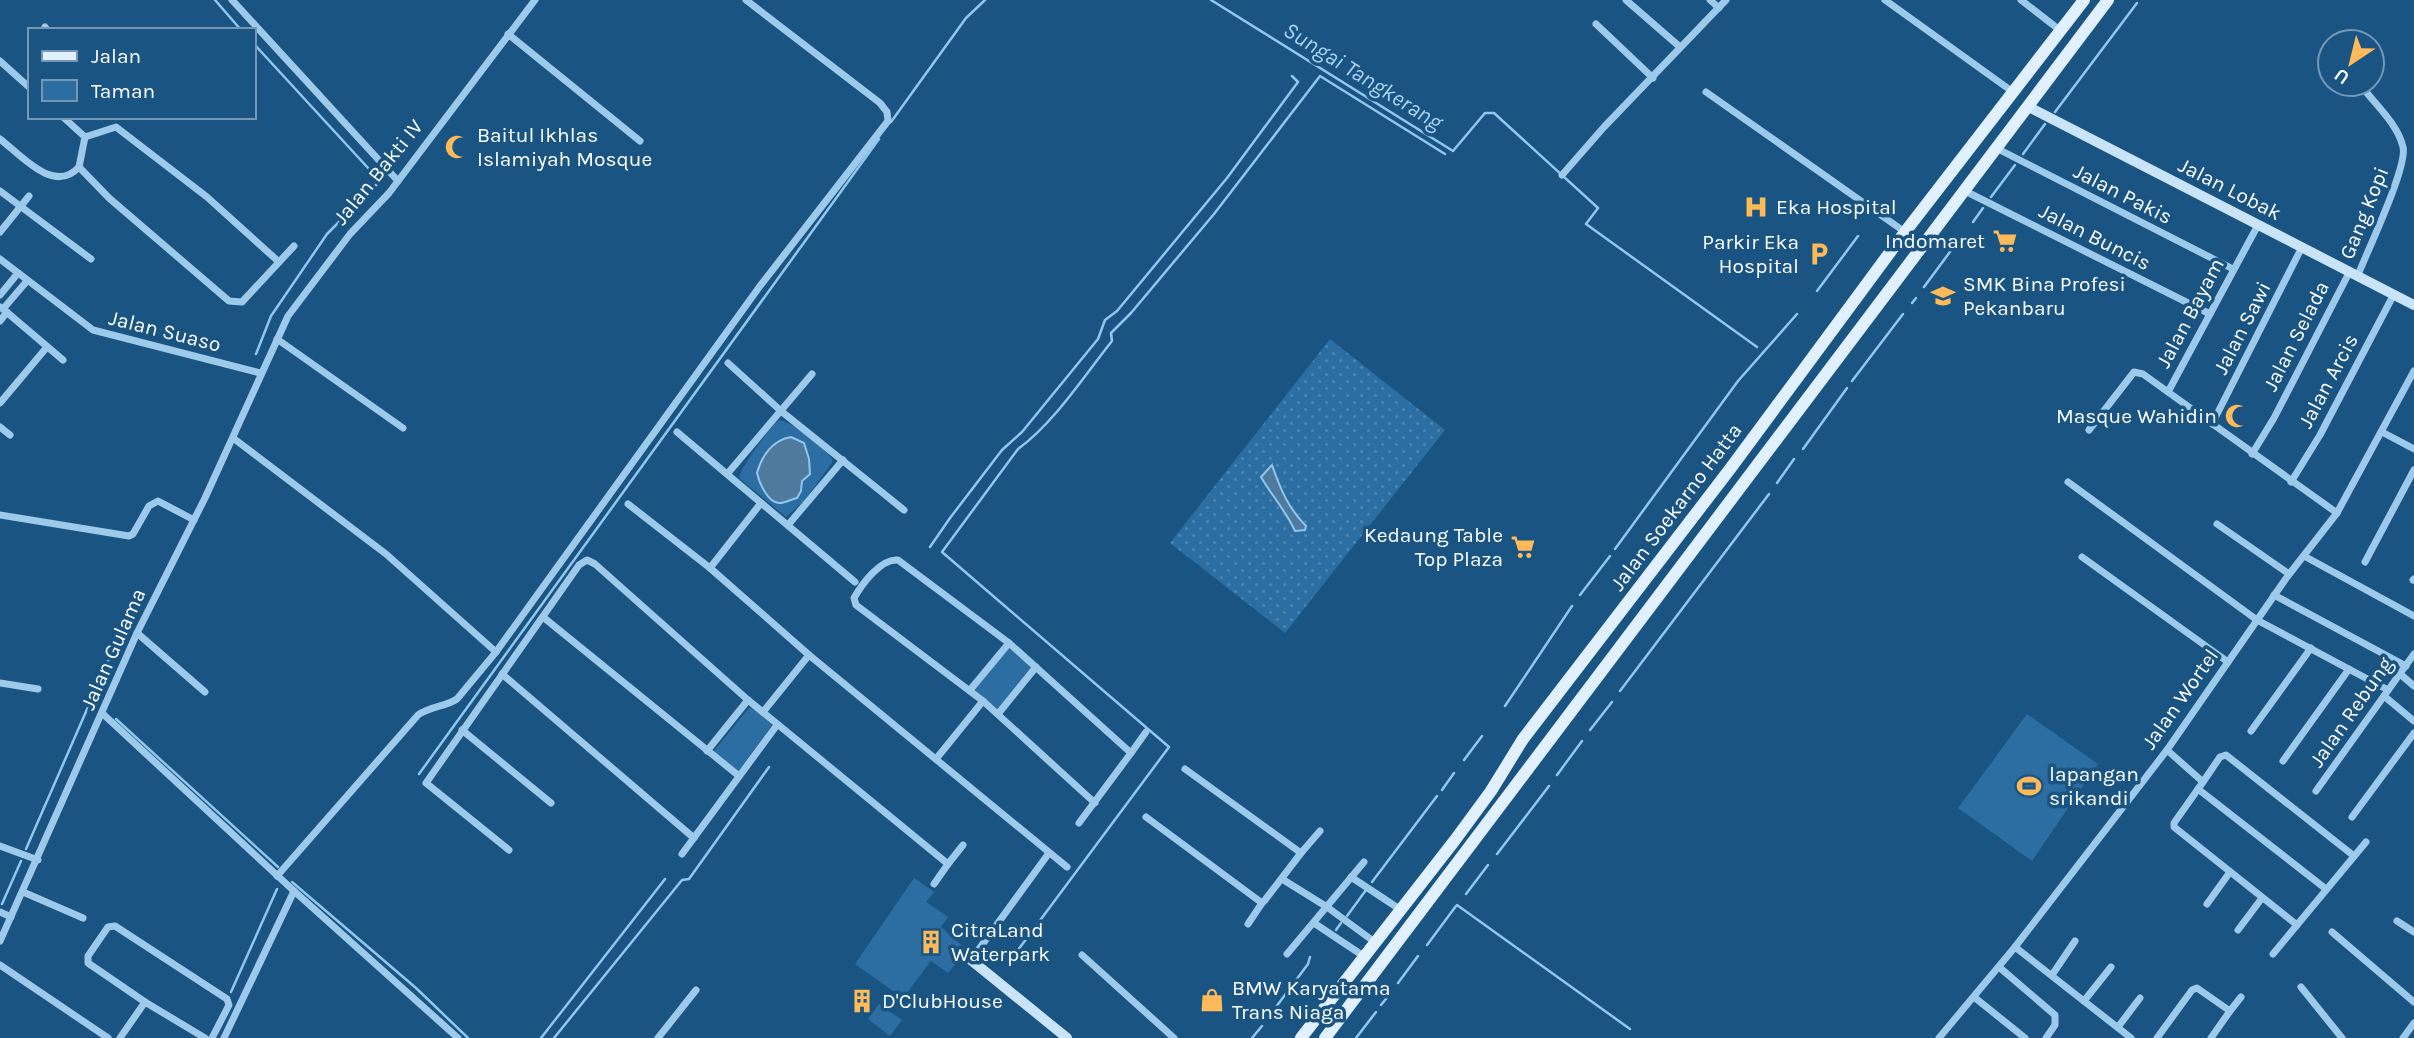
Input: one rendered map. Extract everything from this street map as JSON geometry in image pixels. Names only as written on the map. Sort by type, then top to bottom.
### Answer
[{"type":"main road","name":"Jalan Soekarno Hatta","points":[[1301,1038],[1366,957],[1490,791],[1523,739],[2084,0]]},
{"type":"main road","name":"Jalan Soekarno Hatta","points":[[1325,1038],[2108,0]]},
{"type":"main road","name":"Jalan Lobak","points":[[2029,107],[2414,305]]},
{"type":"main road","points":[[1730,469],[1747,480]]},
{"type":"main road","points":[[971,960],[1067,1038]]},
{"type":"street","points":[[232,0],[398,181]]},
{"type":"street","name":"Jalan Bakti IV","points":[[260,373],[288,316],[309,286],[350,234],[398,181],[535,0]]},
{"type":"street","points":[[277,876],[418,715],[429,708],[452,703],[457,699],[496,652],[760,286],[888,121],[887,112],[880,103],[746,0]]},
{"type":"street","points":[[1626,0],[1680,47]]},
{"type":"street","points":[[1710,0],[1719,8]]},
{"type":"street","points":[[1562,175],[1604,127],[1726,0]]},
{"type":"street","points":[[1885,0],[2013,92]]},
{"type":"street","points":[[2021,0],[2061,31]]},
{"type":"street","points":[[1596,24],[1653,78]]},
{"type":"street","points":[[508,34],[640,141]]},
{"type":"street","points":[[0,61],[28,86]]},
{"type":"street","points":[[1706,92],[1906,232]]},
{"type":"street","name":"Gang Kopi","points":[[2354,273],[2404,156],[2403,146],[2394,127],[2371,98]]},
{"type":"street","points":[[65,119],[85,137]]},
{"type":"street","points":[[85,137],[116,127],[120,119]]},
{"type":"street","points":[[116,127],[206,197],[279,262]]},
{"type":"street","points":[[0,139],[43,173],[58,178],[67,177],[79,167],[85,137]]},
{"type":"street","name":"Jalan Pakis","points":[[1998,149],[2234,269]]},
{"type":"street","points":[[79,167],[109,198],[229,301],[242,302],[293,246]]},
{"type":"street","points":[[0,191],[91,259]]},
{"type":"street","name":"Jalan Buncis","points":[[1965,191],[2210,314]]},
{"type":"street","points":[[0,232],[29,196]]},
{"type":"street","name":"Jalan Bayam","points":[[2089,430],[2134,372],[2143,374],[2168,392],[2259,225]]},
{"type":"street","name":"Jalan Sawi","points":[[2212,424],[2302,247]]},
{"type":"street","name":"Jalan Suaso","points":[[0,259],[93,330],[260,373]]},
{"type":"street","points":[[0,295],[18,273]]},
{"type":"street","name":"Jalan Selada","points":[[2252,454],[2354,273]]},
{"type":"street","points":[[0,321],[3,309],[27,281]]},
{"type":"street","name":"Jalan Arcis","points":[[2291,482],[2320,435],[2394,294]]},
{"type":"street","points":[[3,309],[62,360]]},
{"type":"street","points":[[277,339],[403,428]]},
{"type":"street","points":[[0,403],[47,347]]},
{"type":"street","points":[[728,363],[781,411],[904,510]]},
{"type":"street","name":"Jalan Wortel","points":[[1940,1038],[2015,947],[2167,750],[2289,574],[2337,513],[2414,371]]},
{"type":"street","name":"Jalan Gulama","points":[[0,940],[38,860],[137,633],[233,438],[260,373]]},
{"type":"street","points":[[728,473],[812,374]]},
{"type":"street","points":[[2168,392],[2337,513]]},
{"type":"street","points":[[0,428],[10,435]]},
{"type":"street","points":[[677,432],[855,582]]},
{"type":"street","points":[[2382,432],[2414,449]]},
{"type":"street","points":[[233,438],[386,554],[496,652]]},
{"type":"street","points":[[788,525],[843,460]]},
{"type":"street","points":[[2365,562],[2414,470]]},
{"type":"street","points":[[2068,482],[2257,620],[2349,669],[2386,693],[2414,721]]},
{"type":"street","points":[[0,515],[129,536],[133,534],[149,506],[158,501],[194,520]]},
{"type":"street","points":[[710,568],[761,503]]},
{"type":"street","points":[[628,504],[710,568],[809,655],[1067,867]]},
{"type":"street","points":[[2217,524],[2289,574]]},
{"type":"street","points":[[2304,556],[2414,616]]},
{"type":"street","points":[[2082,557],[2228,662]]},
{"type":"street","points":[[1095,803],[998,713],[856,605],[854,598],[858,592],[883,563],[891,559],[898,560],[1009,643],[1131,753]]},
{"type":"street","points":[[509,850],[426,783],[582,562],[590,561],[748,700],[948,864]]},
{"type":"street","points":[[2274,595],[2406,666]]},
{"type":"street","points":[[543,617],[739,776]]},
{"type":"street","points":[[137,633],[205,692]]},
{"type":"street","points":[[970,690],[1009,643]]},
{"type":"street","points":[[2251,731],[2311,648]]},
{"type":"street","name":"Jalan Rebung","points":[[2316,791],[2414,654]]},
{"type":"street","points":[[763,712],[809,655]]},
{"type":"street","points":[[998,713],[1036,667]]},
{"type":"street","points":[[2283,761],[2349,669]]},
{"type":"street","points":[[2399,673],[2414,686]]},
{"type":"street","points":[[502,674],[694,838]]},
{"type":"street","points":[[0,683],[38,689]]},
{"type":"street","points":[[707,751],[748,700]]},
{"type":"street","points":[[936,760],[983,701]]},
{"type":"street","points":[[103,714],[277,876],[458,1038]]},
{"type":"street","points":[[682,854],[777,724]]},
{"type":"street","points":[[463,730],[551,803]]},
{"type":"street","points":[[1079,824],[1146,732]]},
{"type":"street","points":[[2352,817],[2414,733]]},
{"type":"street","points":[[2167,750],[2203,782]]},
{"type":"street","points":[[2297,925],[2173,826],[2220,757],[2226,755],[2354,856]]},
{"type":"street","points":[[1185,769],[1301,853]]},
{"type":"street","points":[[2198,789],[2326,889]]},
{"type":"street","points":[[1146,817],[1262,903]]},
{"type":"street","points":[[1248,924],[1320,831]]},
{"type":"street","points":[[2273,954],[2366,842]]},
{"type":"street","points":[[934,884],[962,845]]},
{"type":"street","points":[[0,846],[38,860]]},
{"type":"street","points":[[971,960],[1049,853]]},
{"type":"street","points":[[1287,954],[1364,862]]},
{"type":"street","points":[[2207,904],[2230,872]]},
{"type":"street","points":[[1351,877],[1401,910]]},
{"type":"street","points":[[1282,878],[1327,906],[1376,943]]},
{"type":"street","points":[[224,1038],[294,891]]},
{"type":"street","points":[[23,892],[83,918]]},
{"type":"street","points":[[2238,930],[2262,898]]},
{"type":"street","points":[[0,912],[11,917]]},
{"type":"street","points":[[2397,921],[2414,932]]},
{"type":"street","points":[[1314,923],[1366,957]]},
{"type":"street","points":[[205,1038],[88,963],[88,956],[110,926],[115,926],[228,999],[229,1005],[212,1038]]},
{"type":"street","points":[[2332,932],[2414,1002]]},
{"type":"street","points":[[2052,975],[2075,940]]},
{"type":"street","points":[[2015,947],[2132,1038]]},
{"type":"street","points":[[1083,955],[1174,1038]]},
{"type":"street","points":[[0,965],[108,1038]]},
{"type":"street","points":[[1999,967],[2055,1015],[2055,1025],[2046,1038]]},
{"type":"street","points":[[2084,1001],[2110,967]]},
{"type":"street","points":[[2301,987],[2342,1038]]},
{"type":"street","points":[[2157,1038],[2194,988],[2200,989],[2230,1011]]},
{"type":"street","points":[[658,1038],[696,990]]},
{"type":"street","points":[[1974,997],[2025,1038]]},
{"type":"street","points":[[2211,1038],[2241,997]]},
{"type":"street","points":[[2118,1027],[2140,998]]},
{"type":"street","points":[[120,1038],[145,1002]]},
{"type":"street","points":[[2403,1038],[2414,1023]]},
{"type":"green space","points":[[1330,339],[1445,430],[1285,633],[1170,543]]},
{"type":"green space","points":[[779,420],[808,436],[832,459],[832,463],[804,501],[786,517],[739,478],[756,448]]},
{"type":"green space","points":[[1008,646],[1034,667],[997,711],[973,690]]},
{"type":"green space","points":[[749,708],[753,708],[772,725],[737,773],[713,752]]},
{"type":"green space","name":"lapangan srikandi","points":[[2027,714],[2098,764],[2032,861],[1958,808]]},
{"type":"green space","points":[[914,878],[934,892],[926,902],[948,917],[941,927],[967,950],[948,973],[931,961],[903,998],[855,964]]},
{"type":"green space","points":[[879,1004],[902,1020],[890,1036],[868,1019]]},
{"type":"shaded area","points":[[791,437],[804,443],[810,474],[802,481],[797,498],[782,503],[776,502],[765,492],[757,473],[769,449],[779,441]]},
{"type":"shaded area","points":[[1272,465],[1285,497],[1306,526],[1305,530],[1295,531],[1261,477]]},
{"type":"waterway","points":[[215,0],[239,28]]},
{"type":"waterway","points":[[891,122],[966,18],[985,0]]},
{"type":"waterway","name":"Sungai Tangkerang","points":[[1211,0],[1453,151],[1485,113],[1494,113],[1598,208],[1586,224],[1757,347]]},
{"type":"waterway","points":[[2055,112],[2137,3]]},
{"type":"waterway","points":[[256,46],[380,181],[327,234],[271,316],[256,354]]},
{"type":"waterway","points":[[930,547],[1002,450],[1022,432],[1098,339],[1105,320],[1117,311],[1227,178],[1298,82],[1292,76]]},
{"type":"waterway","points":[[1018,950],[1169,747],[942,552],[1018,449],[1044,426],[1068,398],[1112,341],[1111,333],[1214,214],[1320,76],[1445,154]]},
{"type":"waterway","points":[[2023,154],[2045,124]]},
{"type":"waterway","points":[[419,774],[879,139]]},
{"type":"waterway","points":[[1991,197],[2015,165]]},
{"type":"waterway","points":[[1881,207],[1884,203]]},
{"type":"waterway","points":[[1973,222],[1983,208]]},
{"type":"waterway","points":[[1817,291],[1858,236]]},
{"type":"waterway","points":[[1924,287],[1958,241]]},
{"type":"waterway","points":[[1912,303],[1916,298]]},
{"type":"waterway","points":[[1615,549],[1738,381],[1797,314]]},
{"type":"waterway","points":[[1852,381],[1903,314]]},
{"type":"waterway","points":[[1803,449],[1847,388]]},
{"type":"waterway","points":[[1777,483],[1794,459]]},
{"type":"waterway","points":[[1620,691],[1769,494]]},
{"type":"waterway","points":[[1580,595],[1610,556]]},
{"type":"waterway","points":[[26,849],[109,659],[141,593]]},
{"type":"waterway","points":[[1505,706],[1572,606]]},
{"type":"waterway","points":[[1590,730],[1612,702]]},
{"type":"waterway","points":[[116,719],[278,867]]},
{"type":"waterway","points":[[1464,760],[1482,736]]},
{"type":"waterway","points":[[1557,775],[1582,741]]},
{"type":"waterway","points":[[554,1038],[682,880],[689,879],[769,767]]},
{"type":"waterway","points":[[1442,790],[1454,773]]},
{"type":"waterway","points":[[1497,854],[1549,786]]},
{"type":"waterway","points":[[1372,882],[1437,796]]},
{"type":"waterway","points":[[2,904],[21,861]]},
{"type":"waterway","points":[[1466,894],[1488,865]]},
{"type":"waterway","points":[[541,1038],[665,879]]},
{"type":"waterway","points":[[292,882],[416,988],[468,1038]]},
{"type":"waterway","points":[[231,992],[277,889]]},
{"type":"waterway","points":[[1347,916],[1366,890]]},
{"type":"waterway","points":[[1457,905],[1630,1029]]},
{"type":"waterway","points":[[1427,945],[1456,906]]},
{"type":"waterway","points":[[1336,930],[1341,923]]},
{"type":"waterway","points":[[1398,983],[1418,956]]},
{"type":"waterway","points":[[1270,1015],[1308,964],[1310,957]]},
{"type":"waterway","points":[[1381,1005],[1390,994]]},
{"type":"waterway","points":[[1356,1038],[1376,1012]]},
{"type":"waterway","points":[[1252,1038],[1262,1026]]},
{"type":"place","name":"Baitul Ikhlas Islamiyah Mosque","points":[[457,147]]},
{"type":"place","name":"Eka Hospital","points":[[1756,207]]},
{"type":"place","name":"Indomaret","points":[[2005,241]]},
{"type":"place","name":"Parkir Eka Hospital","points":[[1819,254]]},
{"type":"place","name":"SMK Bina Profesi Pekanbaru","points":[[1943,296]]},
{"type":"place","name":"Masque Wahidin","points":[[2237,416]]},
{"type":"place","name":"Kedaung Table Top Plaza","points":[[1523,547]]},
{"type":"place","name":"lapangan srikandi","points":[[2029,786]]},
{"type":"place","name":"CitraLand Waterpark","points":[[931,942]]},
{"type":"place","name":"BMW Karyatama Trans Niaga","points":[[1212,1000]]},
{"type":"place","name":"D'ClubHouse","points":[[862,1001]]}]
